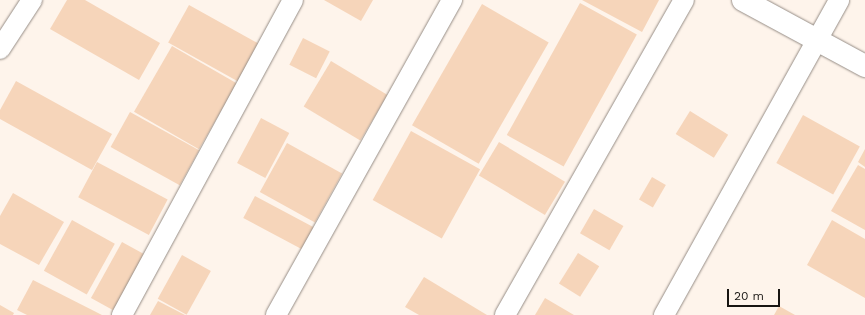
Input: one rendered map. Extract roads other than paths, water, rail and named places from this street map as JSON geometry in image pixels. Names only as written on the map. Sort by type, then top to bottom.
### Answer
[{"type":"street","points":[[0,49],[32,0]]},
{"type":"street","points":[[122,315],[293,0]]},
{"type":"street","points":[[276,315],[452,0]]},
{"type":"street","points":[[505,315],[684,0]]},
{"type":"street","points":[[742,0],[865,66]]},
{"type":"street","points":[[664,315],[839,0]]}]
